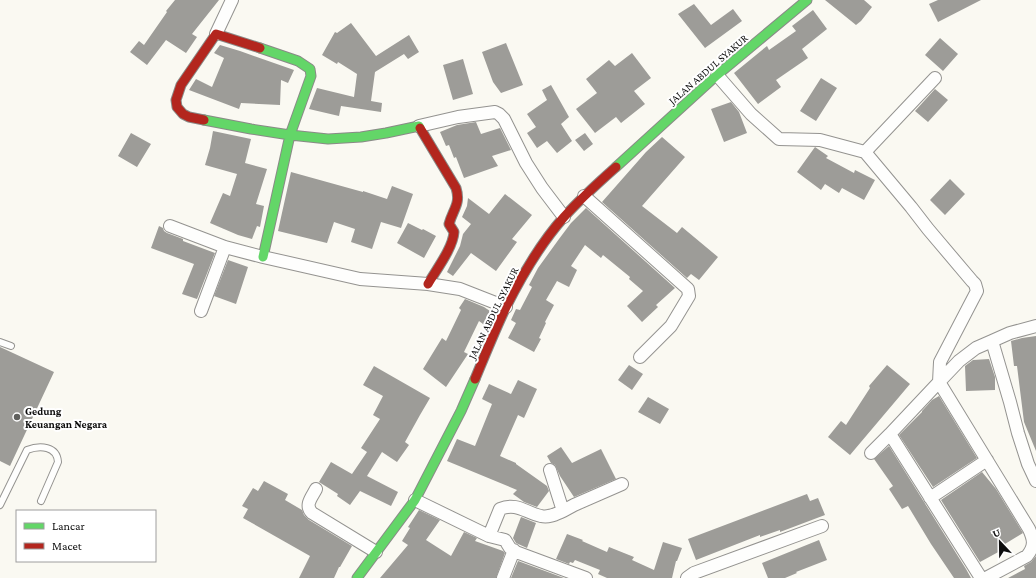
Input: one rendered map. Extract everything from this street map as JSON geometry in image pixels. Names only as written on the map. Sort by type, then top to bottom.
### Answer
[{"type":"street","points":[[232,0],[216,34],[180,85],[175,100],[175,105],[182,114],[188,117],[250,130],[328,139],[361,137],[386,133],[458,117],[495,112],[504,119],[530,169],[564,217]]},
{"type":"street","name":"JALAN ABDUL SYAKUR","points":[[358,578],[415,500],[460,411],[506,307],[530,263],[551,233],[584,196],[717,75],[807,0]]},
{"type":"street","points":[[216,34],[298,61],[310,69],[311,72],[311,76],[290,135],[263,258]]},
{"type":"street","points":[[717,75],[752,114],[779,139],[820,140],[865,152],[972,281],[976,288],[977,291],[940,362],[939,382],[1029,529],[1033,538],[1033,546],[1027,556],[986,578]]},
{"type":"street","points":[[865,152],[935,78]]},
{"type":"street","points":[[419,126],[456,188],[459,198],[450,218],[449,224],[454,232],[453,239],[428,284]]},
{"type":"street","points":[[584,196],[688,289],[689,296],[670,326],[640,357]]},
{"type":"street","points":[[170,226],[225,248],[263,258],[360,279],[428,284],[460,289],[506,307]]},
{"type":"street","points":[[201,311],[225,248]]},
{"type":"street","points":[[871,453],[959,361],[976,348],[1010,333],[1036,326]]},
{"type":"street","points":[[992,341],[1018,434],[1028,464],[1036,481]]},
{"type":"street","points":[[890,434],[981,578]]},
{"type":"street","points":[[930,498],[987,460]]},
{"type":"street","points":[[550,470],[563,512]]},
{"type":"street","points":[[489,536],[500,509],[505,507],[518,507],[541,517],[549,517],[563,512],[574,505],[622,484]]},
{"type":"street","points":[[316,489],[308,504],[308,509],[312,513],[376,552]]},
{"type":"street","points":[[415,500],[489,536],[505,540],[510,548],[514,550],[579,577]]},
{"type":"street","points":[[687,578],[694,573],[822,526]]},
{"type":"street","points":[[502,578],[514,550]]},
{"type":"lane","points":[[0,342],[11,346]]},
{"type":"lane","points":[[0,506],[27,450],[40,446],[53,450],[58,456],[58,462],[42,501]]},
{"type":"building","points":[[175,0],[219,0],[192,34],[197,37],[186,53],[166,40],[147,65],[130,52],[139,41],[144,45]]},
{"type":"building","points":[[825,0],[864,0],[872,7],[856,25]]},
{"type":"building","points":[[938,0],[981,0],[938,22],[929,4]]},
{"type":"building","points":[[694,4],[711,25],[733,9],[742,21],[705,48],[678,14]]},
{"type":"building","points":[[813,10],[827,29],[802,49],[808,58],[776,80],[781,87],[758,104],[734,73],[767,46],[769,50],[796,31],[792,26]]},
{"type":"building","points":[[351,23],[376,56],[409,35],[419,52],[408,59],[404,54],[375,72],[371,101],[382,103],[381,112],[341,106],[339,116],[309,109],[317,88],[354,97],[357,74],[338,62],[337,64],[322,55],[335,32],[337,33]]},
{"type":"building","points":[[940,38],[958,54],[943,71],[925,55]]},
{"type":"building","points":[[506,43],[523,85],[501,93],[493,82],[482,52]]},
{"type":"building","points":[[220,45],[294,70],[288,83],[281,80],[280,105],[241,103],[239,109],[189,90],[196,79],[212,87],[224,58],[214,53]]},
{"type":"building","points":[[632,53],[651,78],[634,91],[645,104],[621,123],[616,117],[595,133],[576,109],[597,93],[586,79],[609,60],[615,66]]},
{"type":"building","points":[[463,59],[473,94],[453,100],[443,65]]},
{"type":"building","points":[[821,78],[837,88],[816,121],[800,111]]},
{"type":"building","points":[[551,85],[569,117],[561,124],[572,141],[557,153],[547,141],[537,148],[527,133],[536,127],[527,114],[547,100],[542,90]]},
{"type":"building","points":[[935,89],[948,100],[928,122],[915,111]]},
{"type":"building","points":[[731,102],[739,112],[747,133],[724,142],[711,109]]},
{"type":"building","points":[[476,122],[481,134],[500,128],[511,150],[492,156],[498,166],[464,178],[456,157],[454,158],[449,145],[446,146],[440,132],[457,125]]},
{"type":"building","points":[[213,131],[251,139],[245,163],[267,169],[256,204],[264,206],[260,227],[257,226],[252,239],[238,235],[210,223],[223,193],[230,196],[237,174],[205,165]]},
{"type":"building","points":[[131,133],[151,144],[137,167],[118,156]]},
{"type":"building","points":[[585,133],[593,144],[584,151],[575,140]]},
{"type":"building","points":[[662,137],[685,157],[642,206],[677,233],[682,227],[718,257],[699,280],[691,274],[687,278],[602,202],[646,152]]},
{"type":"building","points":[[815,147],[828,156],[826,158],[854,173],[855,170],[875,180],[864,200],[842,188],[839,193],[825,184],[821,190],[797,172]]},
{"type":"building","points":[[291,172],[363,191],[387,199],[392,186],[413,194],[401,228],[381,222],[372,249],[351,242],[355,229],[334,222],[327,243],[278,231]]},
{"type":"building","points":[[950,179],[965,194],[945,215],[930,200]]},
{"type":"building","points":[[505,194],[532,215],[512,239],[517,242],[496,271],[471,253],[453,276],[447,272],[460,246],[463,234],[471,224],[462,217],[467,206],[468,198],[489,214]]},
{"type":"building","points":[[586,208],[675,288],[656,305],[658,307],[642,322],[627,306],[643,291],[629,279],[630,277],[603,255],[601,258],[585,245],[571,266],[577,270],[569,287],[557,281],[546,300],[554,305],[545,322],[546,323],[539,338],[541,339],[534,352],[508,338],[516,323],[511,320],[516,309],[520,310],[532,287],[529,285],[538,268],[571,223]]},
{"type":"building","points":[[408,223],[436,236],[424,258],[397,243]]},
{"type":"building","points":[[159,226],[167,233],[183,239],[183,241],[215,253],[197,299],[182,294],[194,264],[151,248]]},
{"type":"building","points":[[228,260],[248,267],[236,304],[214,296]]},
{"type":"building","points":[[465,299],[484,307],[493,313],[487,327],[479,321],[464,352],[468,354],[446,387],[423,369],[442,338],[446,341],[461,310],[459,308]]},
{"type":"building","points":[[1036,336],[1036,451],[1024,422],[1017,366],[1014,366],[1011,341]]},
{"type":"building","name":"Gedung Keuangan Negara","points":[[0,347],[54,372],[10,466],[0,461]]},
{"type":"building","points":[[989,359],[995,377],[995,390],[966,391],[965,366],[973,360]]},
{"type":"building","points":[[629,365],[643,374],[632,390],[618,380]]},
{"type":"building","points":[[887,365],[910,384],[850,455],[828,437],[841,421],[846,425],[870,388],[869,386]]},
{"type":"building","points":[[374,366],[430,398],[405,442],[409,445],[397,462],[382,452],[367,476],[398,492],[391,506],[360,491],[350,505],[337,496],[338,494],[319,482],[331,462],[352,474],[367,452],[361,448],[380,419],[373,415],[383,396],[363,385]]},
{"type":"building","points":[[518,380],[537,389],[524,418],[518,415],[500,456],[516,463],[547,486],[549,491],[537,507],[524,502],[513,494],[517,490],[447,461],[457,439],[475,446],[492,404],[482,399],[489,384],[511,394]]},
{"type":"building","points":[[939,396],[977,458],[933,487],[899,435],[932,400]]},
{"type":"building","points":[[648,397],[669,409],[660,424],[638,412]]},
{"type":"building","points":[[889,446],[971,578],[954,578],[908,506],[902,509],[889,489],[893,486],[874,459]]},
{"type":"building","points":[[561,447],[572,463],[601,449],[616,479],[574,497],[560,476],[555,465],[551,463],[547,456]]},
{"type":"building","points":[[982,472],[996,489],[1023,533],[1000,547],[1002,550],[980,562],[941,500]]},
{"type":"building","points":[[264,481],[288,494],[285,500],[302,510],[304,515],[309,520],[352,546],[334,578],[299,578],[310,556],[243,518],[248,509],[242,506],[253,488],[258,491]]},
{"type":"building","points":[[807,494],[810,501],[818,498],[825,515],[780,532],[780,530],[760,537],[760,535],[696,560],[688,539]]},
{"type":"building","points":[[419,510],[440,520],[426,540],[451,556],[464,532],[477,538],[475,541],[503,551],[505,553],[496,578],[380,578],[408,545],[402,541],[410,528],[408,527]]},
{"type":"building","points":[[521,517],[536,523],[527,548],[516,543],[513,538]]},
{"type":"building","points":[[567,534],[607,552],[609,547],[634,557],[632,560],[654,570],[663,542],[682,548],[676,561],[672,578],[607,578],[598,574],[600,570],[575,560],[573,563],[570,562],[569,564],[556,559]]},
{"type":"building","points":[[819,540],[827,560],[785,578],[768,578],[762,563]]},
{"type":"building","points":[[1036,556],[1036,578],[1008,578],[1025,569],[1024,566],[1031,562]]},
{"type":"building","points":[[518,561],[564,578],[511,578]]},
{"type":"traffic: fast","points":[[616,167],[717,75],[807,0]]},
{"type":"traffic: fast","points":[[260,48],[298,61],[310,69],[311,76],[290,135],[328,139],[361,137],[419,126],[420,128]]},
{"type":"traffic: fast","points":[[204,120],[290,135],[263,257]]},
{"type":"traffic: fast","points":[[357,578],[415,500],[461,411],[475,379]]},
{"type":"traffic: jam","points":[[204,120],[189,117],[183,114],[177,107],[176,100],[181,85],[216,34],[260,48]]},
{"type":"traffic: jam","points":[[420,128],[456,188],[458,198],[449,224],[454,232],[451,245],[428,284]]},
{"type":"traffic: jam","points":[[475,379],[506,307],[518,283],[539,249],[570,210],[616,167]]},
{"type":"place","name":"Gedung Keuangan Negara","points":[[17,417]]}]
